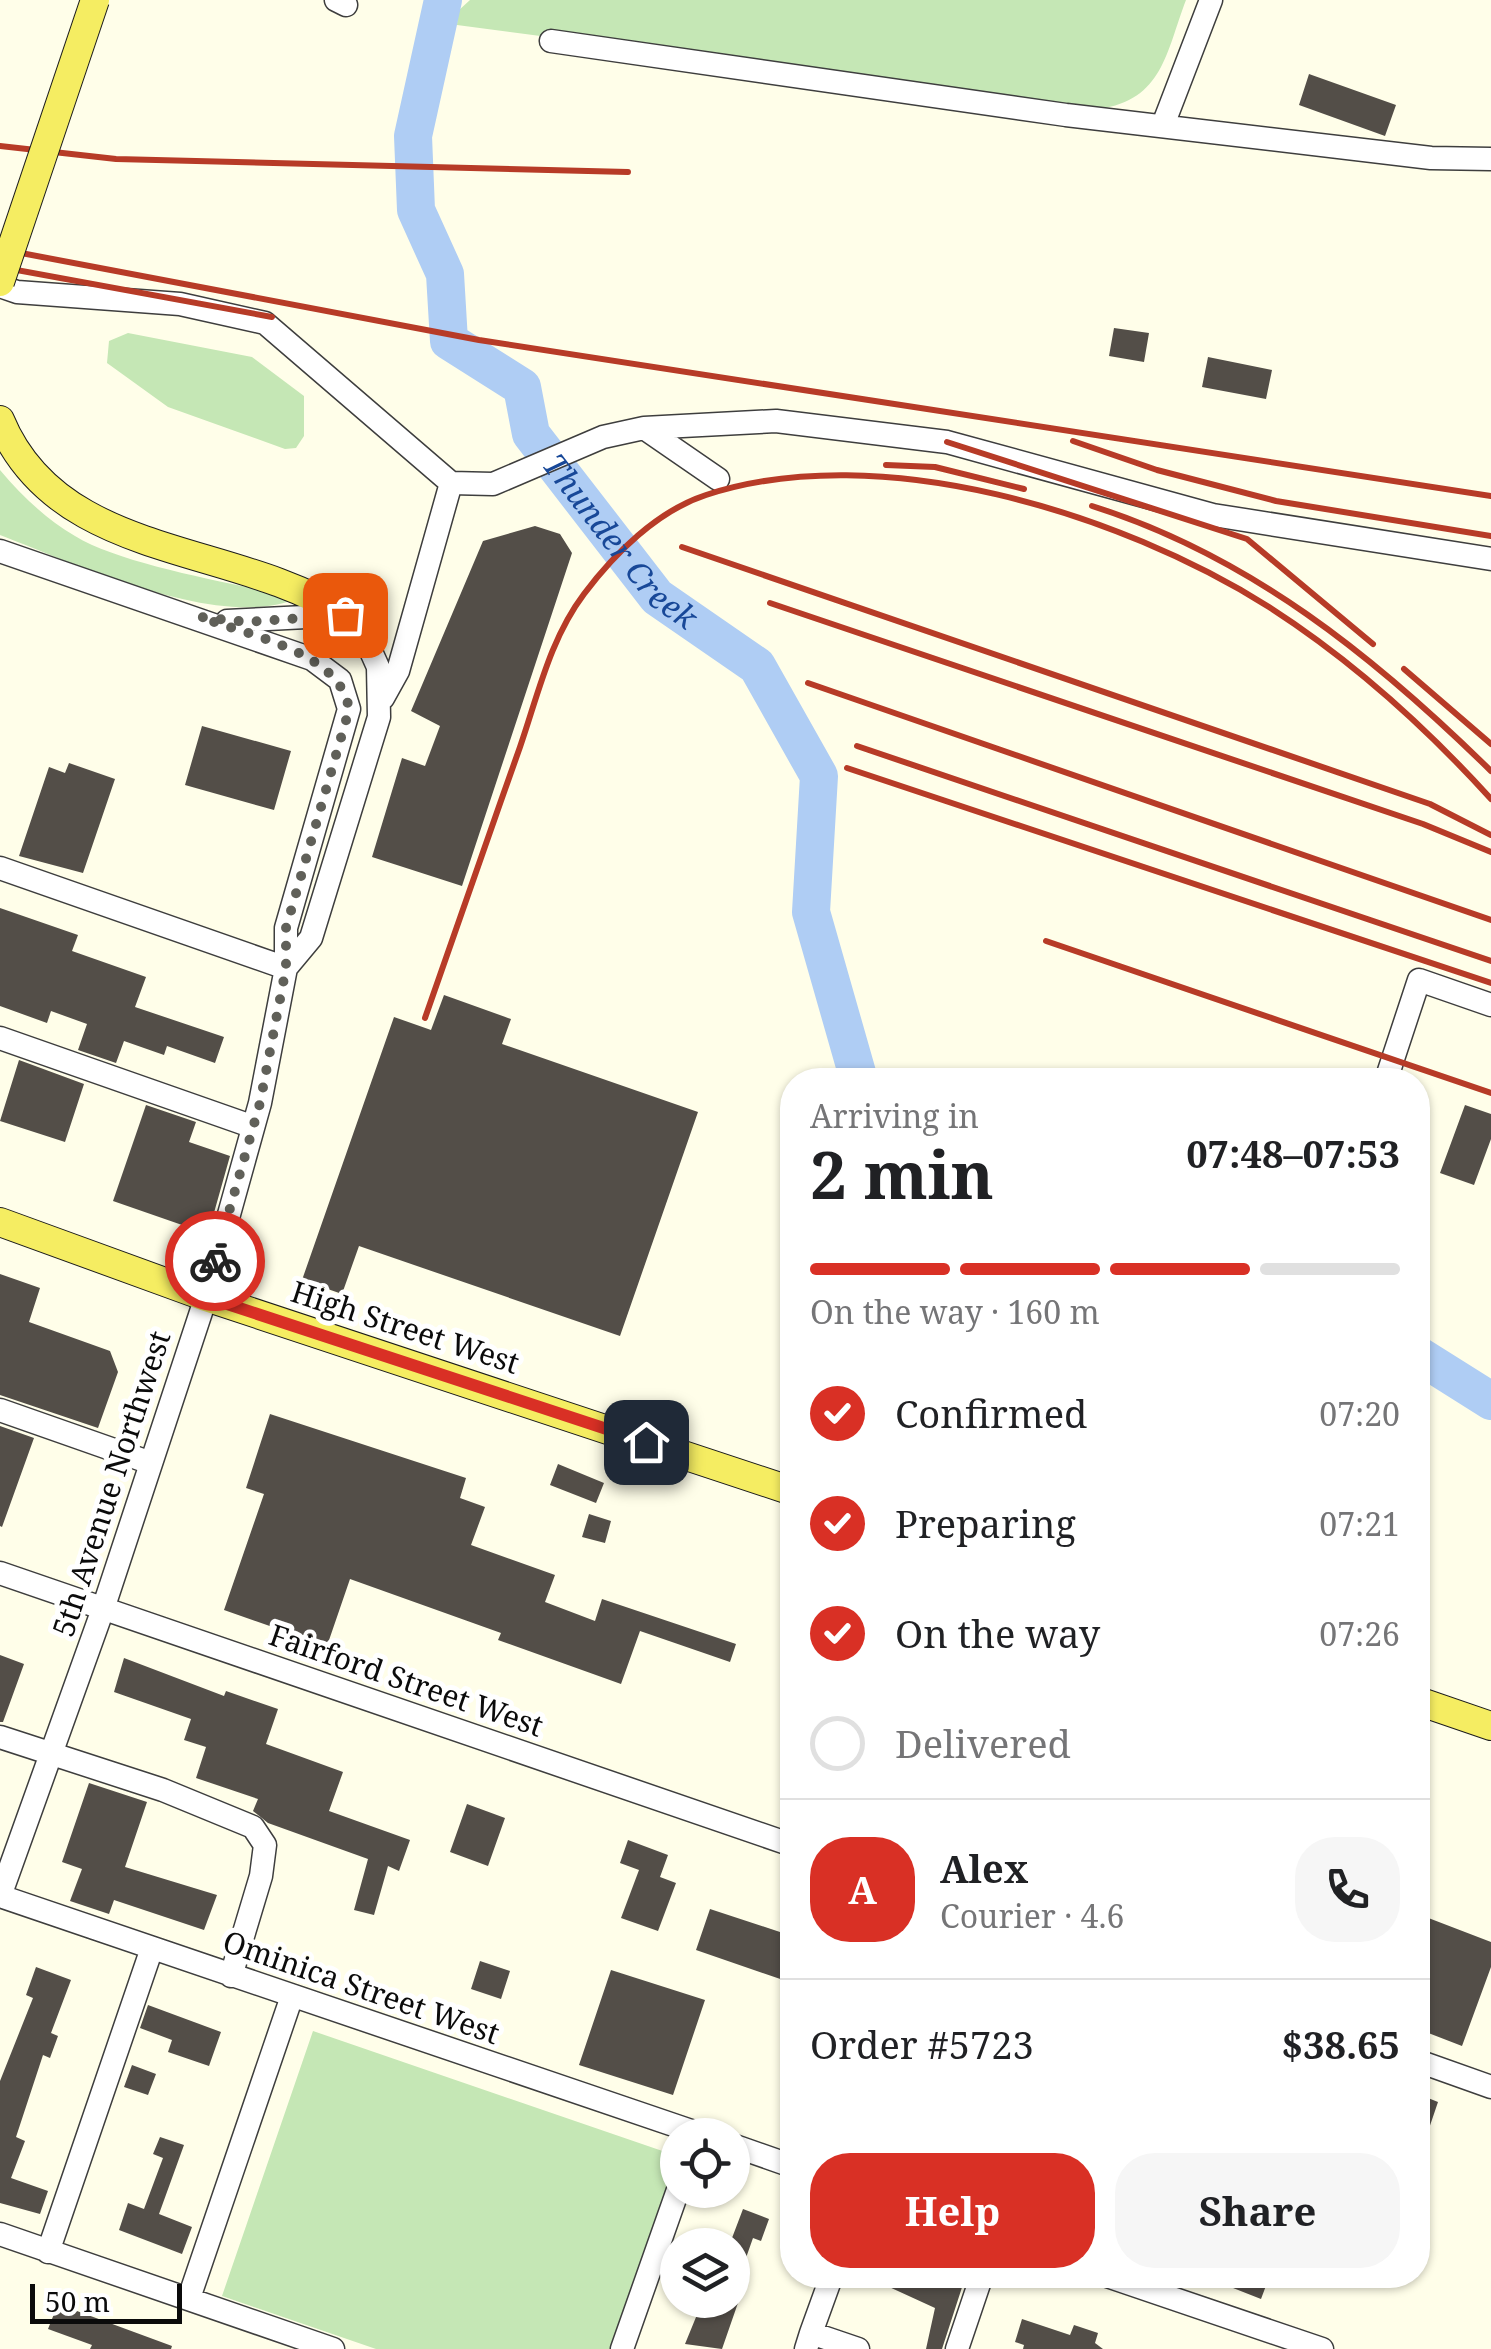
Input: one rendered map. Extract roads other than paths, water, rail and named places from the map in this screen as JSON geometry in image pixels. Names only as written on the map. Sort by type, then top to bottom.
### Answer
[{"type":"main road","points":[[0,284],[95,0]]},
{"type":"main road","points":[[0,420],[32,472],[93,520],[301,589],[345,615]]},
{"type":"main road","name":"High Street West","points":[[0,1222],[206,1297],[780,1487]]},
{"type":"main road","points":[[1430,1705],[1491,1726]]},
{"type":"street","points":[[1163,126],[1211,0]]},
{"type":"street","points":[[551,41],[1163,126],[1431,158],[1491,159]]},
{"type":"street","points":[[0,284],[17,292],[180,304],[265,322],[451,483],[493,484],[603,437],[644,428],[776,421],[947,442],[1214,515],[1491,559]]},
{"type":"street","points":[[644,428],[718,478]]},
{"type":"street","points":[[381,703],[398,670],[451,483]]},
{"type":"street","points":[[0,551],[200,617],[247,622],[345,615]]},
{"type":"street","name":"5th Avenue Northwest","points":[[286,968],[311,938],[377,728],[381,703],[374,658],[357,626],[345,615]]},
{"type":"street","name":"5th Avenue Northwest","points":[[0,1896],[103,1609],[206,1297],[260,1103],[286,968],[286,928],[349,710],[344,688],[322,664],[200,617]]},
{"type":"street","points":[[0,868],[286,968]]},
{"type":"street","points":[[1390,1068],[1419,980],[1491,1005]]},
{"type":"street","points":[[0,1038],[251,1126]]},
{"type":"street","points":[[0,1410],[152,1464]]},
{"type":"street","name":"Fairford Street West","points":[[0,1573],[780,1841]]},
{"type":"street","points":[[0,1737],[163,1790],[253,1827],[265,1846],[261,1876],[230,1976]]},
{"type":"street","name":"Ominica Street West","points":[[0,1896],[660,2120]]},
{"type":"street","points":[[48,2252],[152,1948]]},
{"type":"street","points":[[188,2298],[292,1996]]},
{"type":"street","points":[[1430,2065],[1491,2087]]},
{"type":"street","points":[[750,2151],[780,2162]]},
{"type":"street","points":[[622,2349],[672,2208]]},
{"type":"street","points":[[0,2234],[333,2349]]},
{"type":"street","points":[[827,2288],[808,2341],[858,2349]]},
{"type":"street","points":[[957,2349],[978,2288]]},
{"type":"street","points":[[1142,2288],[1322,2349]]},
{"type":"waterway","name":"Thunder Creek","points":[[443,0],[413,136],[416,210],[445,274],[449,341],[522,387],[531,434],[657,597],[757,666],[819,776],[811,912],[856,1068]]},
{"type":"waterway","name":"Thunder Creek","points":[[1430,1363],[1491,1401]]},
{"type":"railway","points":[[0,146],[116,159],[628,172]]},
{"type":"railway","points":[[0,249],[479,340],[1491,496]]},
{"type":"railway","points":[[0,267],[272,317]]},
{"type":"railway","points":[[1073,441],[1157,470],[1276,501],[1491,536]]},
{"type":"railway","points":[[947,442],[1247,539],[1373,644]]},
{"type":"railway","points":[[886,465],[935,467],[1024,489]]},
{"type":"railway","points":[[425,1018],[546,668],[572,611],[623,549],[670,512],[706,495],[774,480],[846,475],[921,481],[997,494],[1071,515],[1143,542],[1269,607],[1330,649],[1440,745],[1491,799]]},
{"type":"railway","points":[[1092,506],[1205,552],[1307,614],[1402,689],[1491,771]]},
{"type":"railway","points":[[682,547],[1430,804],[1491,835]]},
{"type":"railway","points":[[770,603],[1423,824],[1491,852]]},
{"type":"railway","points":[[1404,669],[1491,744]]},
{"type":"railway","points":[[808,683],[1491,920]]},
{"type":"railway","points":[[857,746],[1491,961]]},
{"type":"railway","points":[[847,768],[1491,983]]},
{"type":"railway","points":[[1046,941],[1418,1068]]},
{"type":"railway","points":[[1430,1072],[1491,1093]]}]
